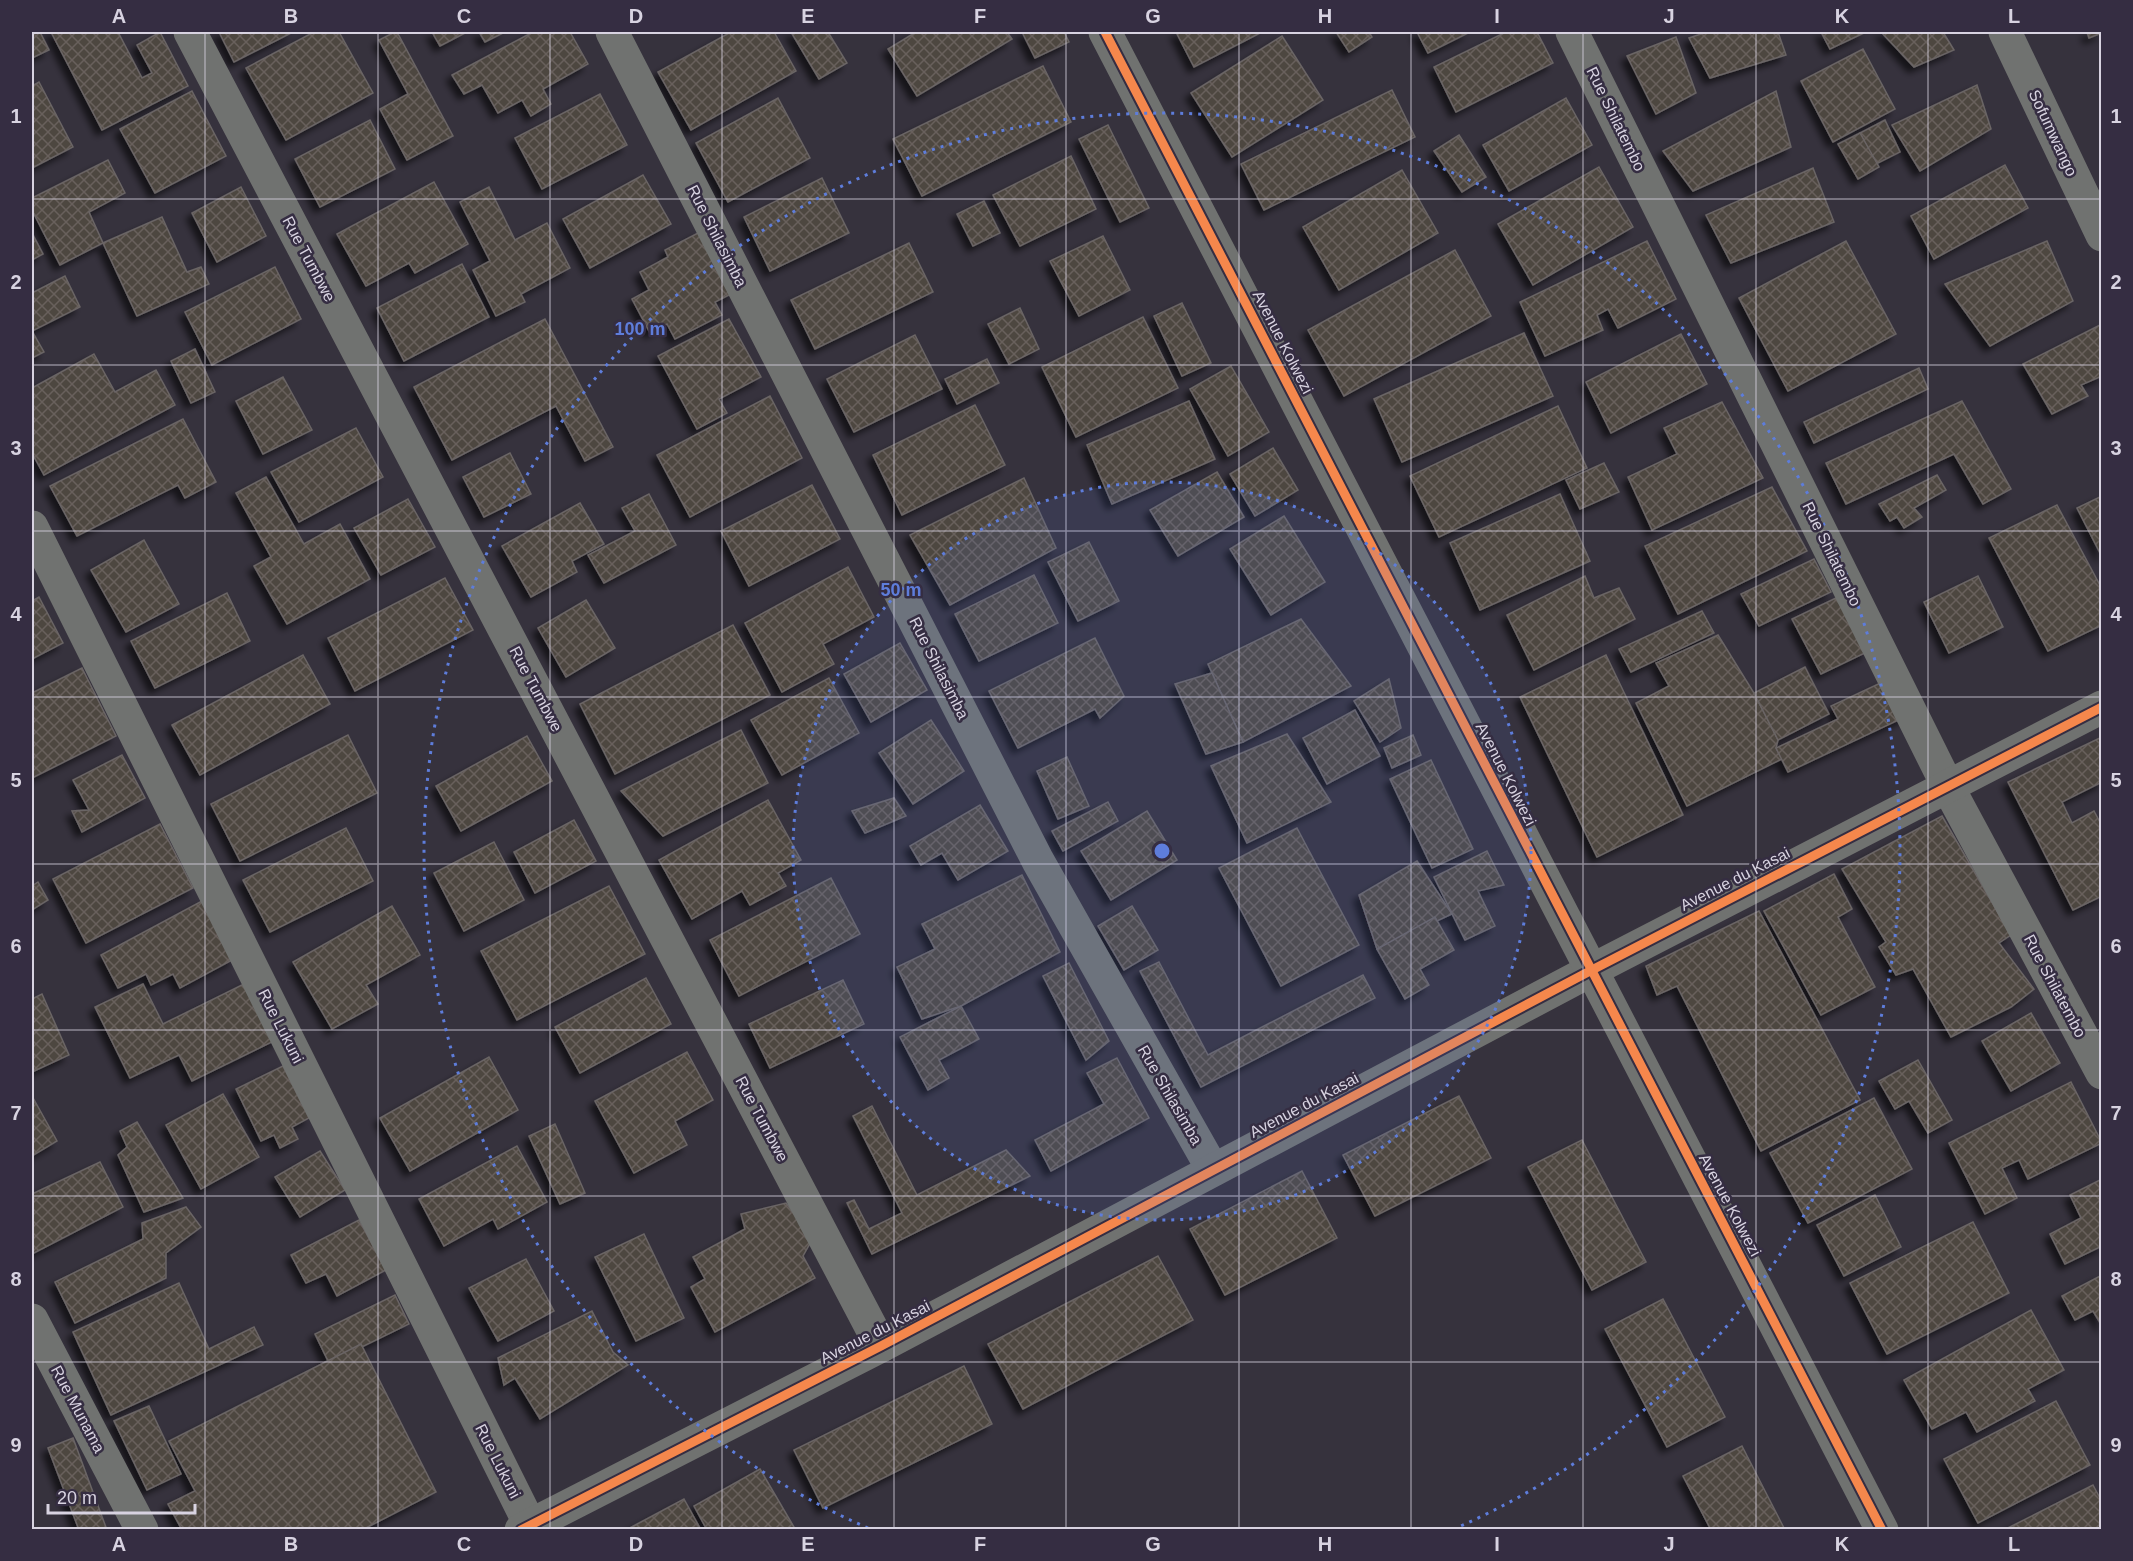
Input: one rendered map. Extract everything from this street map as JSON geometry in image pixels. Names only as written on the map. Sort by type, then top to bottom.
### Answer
[{"type":"street","name":"Rue Tumbwe","points":[[190,32],[881,1346]]},
{"type":"street","name":"Rue Shilasimba","points":[[612,32],[1038,861],[1213,1170]]},
{"type":"street","name":"Avenue Kolwezi","points":[[1105,32],[1882,1530]]},
{"type":"street","name":"Rue Shilatembo","points":[[1572,32],[1948,787],[2102,1072]]},
{"type":"street","name":"Sofumwango","points":[[2005,32],[2102,235]]},
{"type":"street","name":"Rue Lukuni","points":[[32,527],[525,1527]]},
{"type":"street","name":"Avenue du Kasai","points":[[525,1527],[881,1346],[1590,970],[2102,707]]},
{"type":"street","name":"Rue Munama","points":[[32,1320],[142,1530]]},
{"type":"building","points":[[32,32],[40,32],[49,50],[32,58]]},
{"type":"building","points":[[51,32],[118,32],[142,78],[152,73],[137,45],[160,32],[188,86],[102,130]]},
{"type":"building","points":[[219,32],[293,32],[234,62]]},
{"type":"building","points":[[314,32],[339,32],[373,93],[286,140],[246,68]]},
{"type":"building","points":[[395,32],[453,136],[407,160],[380,109],[408,94],[379,40]]},
{"type":"building","points":[[432,32],[467,32],[440,46]]},
{"type":"building","points":[[479,32],[505,32],[485,42]]},
{"type":"building","points":[[533,32],[570,32],[588,64],[543,89],[551,104],[531,116],[522,100],[498,113],[482,85],[464,94],[452,75]]},
{"type":"building","points":[[731,32],[774,32],[796,71],[691,130],[658,72]]},
{"type":"building","points":[[791,32],[828,32],[847,63],[819,79]]},
{"type":"building","points":[[916,32],[1007,32],[1012,39],[917,96],[888,49]]},
{"type":"building","points":[[1022,32],[1064,32],[1069,42],[1035,58]]},
{"type":"building","points":[[1176,32],[1262,32],[1194,67]]},
{"type":"building","points":[[1336,32],[1369,32],[1372,37],[1349,52]]},
{"type":"building","points":[[1417,32],[1470,32],[1428,53]]},
{"type":"building","points":[[1506,32],[1537,32],[1553,63],[1456,112],[1434,67]]},
{"type":"building","points":[[1707,32],[1778,32],[1786,55],[1710,78],[1689,38]]},
{"type":"building","points":[[1821,32],[1866,32],[1830,49]]},
{"type":"building","points":[[1881,32],[1943,32],[1954,50],[1914,67]]},
{"type":"building","points":[[2087,32],[2102,32],[2102,33],[2089,38]]},
{"type":"building","points":[[1282,36],[1323,100],[1232,157],[1191,93]]},
{"type":"building","points":[[1676,37],[1696,93],[1656,114],[1627,56]]},
{"type":"building","points":[[1863,49],[1895,109],[1833,142],[1801,81]]},
{"type":"building","points":[[1043,66],[1071,122],[922,196],[893,139]]},
{"type":"building","points":[[39,82],[73,147],[32,168],[32,86]]},
{"type":"building","points":[[1977,85],[1991,129],[1920,171],[1892,125]]},
{"type":"building","points":[[1392,90],[1415,137],[1264,210],[1241,164]]},
{"type":"building","points":[[192,91],[226,156],[155,193],[120,129]]},
{"type":"building","points":[[1776,91],[1791,147],[1693,191],[1663,151]]},
{"type":"building","points":[[600,94],[627,145],[542,189],[515,138]]},
{"type":"building","points":[[778,98],[810,158],[728,202],[696,143]]},
{"type":"building","points":[[1566,98],[1592,145],[1509,191],[1483,145]]},
{"type":"building","points":[[370,120],[395,169],[320,207],[295,159]]},
{"type":"building","points":[[1885,120],[1900,152],[1876,164],[1860,133]]},
{"type":"building","points":[[1108,125],[1149,208],[1120,222],[1079,139]]},
{"type":"building","points":[[1860,133],[1879,167],[1858,179],[1838,144]]},
{"type":"building","points":[[1459,135],[1486,177],[1462,192],[1434,151]]},
{"type":"building","points":[[1071,156],[1096,209],[1020,246],[993,195]]},
{"type":"building","points":[[108,160],[125,193],[89,212],[103,243],[60,265],[32,210],[32,198]]},
{"type":"building","points":[[2005,165],[2028,208],[1934,259],[1911,216]]},
{"type":"building","points":[[1599,167],[1633,227],[1533,285],[1498,224]]},
{"type":"building","points":[[1813,168],[1834,222],[1731,263],[1706,215]]},
{"type":"building","points":[[1402,170],[1438,233],[1339,290],[1303,227]]},
{"type":"building","points":[[643,175],[671,224],[590,268],[563,219]]},
{"type":"building","points":[[822,178],[849,233],[770,271],[744,217]]},
{"type":"building","points":[[434,182],[468,244],[415,273],[409,263],[366,286],[337,234]]},
{"type":"building","points":[[241,187],[266,236],[217,262],[192,213]]},
{"type":"building","points":[[489,187],[515,240],[547,223],[570,268],[521,294],[525,302],[496,316],[473,270],[490,261],[460,202]]},
{"type":"building","points":[[984,201],[1000,233],[973,246],[957,214]]},
{"type":"building","points":[[162,217],[187,272],[201,267],[209,284],[137,316],[103,243]]},
{"type":"building","points":[[700,232],[733,293],[715,302],[722,315],[675,339],[667,324],[650,333],[632,299],[649,290],[640,272],[668,257],[665,250]]},
{"type":"building","points":[[32,233],[43,254],[32,260]]},
{"type":"building","points":[[1103,236],[1130,290],[1079,316],[1050,261]]},
{"type":"building","points":[[1647,241],[1676,299],[1618,328],[1608,309],[1597,315],[1603,330],[1545,356],[1520,302]]},
{"type":"building","points":[[1846,241],[1896,334],[1788,391],[1739,298]]},
{"type":"building","points":[[2047,241],[2073,301],[1990,346],[1945,284]]},
{"type":"building","points":[[909,243],[933,292],[815,349],[791,300]]},
{"type":"building","points":[[1455,250],[1491,316],[1344,396],[1308,330]]},
{"type":"building","points":[[462,264],[489,317],[404,361],[377,308]]},
{"type":"building","points":[[275,267],[301,319],[212,365],[185,312]]},
{"type":"building","points":[[65,276],[80,307],[32,331],[32,293]]},
{"type":"building","points":[[1182,303],[1211,363],[1182,376],[1154,316]]},
{"type":"building","points":[[1020,308],[1039,349],[1009,364],[988,324]]},
{"type":"building","points":[[1143,317],[1178,388],[1076,437],[1042,367]]},
{"type":"building","points":[[545,319],[613,447],[585,461],[556,406],[452,460],[414,387]]},
{"type":"building","points":[[729,319],[761,377],[719,399],[727,413],[697,429],[658,356]]},
{"type":"building","points":[[2102,324],[2102,376],[2081,385],[2088,396],[2052,414],[2023,364]]},
{"type":"building","points":[[32,331],[44,352],[32,358]]},
{"type":"building","points":[[1524,333],[1553,396],[1402,462],[1374,399]]},
{"type":"building","points":[[1681,334],[1707,384],[1611,433],[1586,382]]},
{"type":"building","points":[[915,335],[942,389],[854,432],[827,379]]},
{"type":"building","points":[[195,349],[215,392],[191,403],[171,361]]},
{"type":"building","points":[[94,354],[115,392],[156,370],[175,405],[44,475],[32,453],[32,388]]},
{"type":"building","points":[[987,359],[999,383],[957,404],[945,379]]},
{"type":"building","points":[[1231,366],[1269,432],[1228,456],[1190,389]]},
{"type":"building","points":[[1919,368],[1928,389],[1814,443],[1804,422]]},
{"type":"building","points":[[283,377],[312,430],[263,454],[236,401]]},
{"type":"building","points":[[770,396],[802,458],[690,517],[657,455]]},
{"type":"building","points":[[1189,401],[1215,459],[1112,504],[1087,445]]},
{"type":"building","points":[[1962,401],[2011,489],[1983,504],[1954,454],[1846,504],[1826,463]]},
{"type":"building","points":[[1722,402],[1763,478],[1652,530],[1628,477],[1677,454],[1664,428]]},
{"type":"building","points":[[975,405],[1005,465],[902,515],[873,455]]},
{"type":"building","points":[[1558,406],[1587,468],[1439,537],[1410,476]]},
{"type":"building","points":[[183,419],[216,482],[185,498],[178,485],[77,536],[50,486]]},
{"type":"building","points":[[356,428],[383,477],[299,522],[271,472]]},
{"type":"building","points":[[1273,448],[1298,490],[1255,516],[1230,474]]},
{"type":"building","points":[[510,453],[531,494],[484,517],[463,477]]},
{"type":"building","points":[[1604,463],[1619,492],[1580,509],[1566,480]]},
{"type":"building","points":[[1217,472],[1244,517],[1178,556],[1150,510]]},
{"type":"building","points":[[1937,475],[1946,490],[1914,508],[1922,517],[1904,528],[1897,517],[1890,521],[1879,504]]},
{"type":"building","points":[[266,477],[304,544],[340,524],[370,579],[287,624],[254,566],[271,557],[236,493]]},
{"type":"building","points":[[1024,478],[1056,548],[950,605],[910,535]]},
{"type":"building","points":[[812,485],[840,539],[749,586],[721,531]]},
{"type":"building","points":[[1772,487],[1807,551],[1678,614],[1645,546]]},
{"type":"building","points":[[649,494],[676,545],[604,583],[588,555],[635,531],[622,508]]},
{"type":"building","points":[[1560,494],[1590,561],[1480,610],[1450,543]]},
{"type":"building","points":[[2102,496],[2102,557],[2077,508]]},
{"type":"building","points":[[408,499],[435,547],[381,575],[354,528]]},
{"type":"building","points":[[580,503],[604,544],[572,561],[577,572],[531,597],[502,546]]},
{"type":"building","points":[[2057,505],[2102,589],[2102,625],[2048,651],[1989,538]]},
{"type":"building","points":[[1284,516],[1325,582],[1271,615],[1230,549]]},
{"type":"building","points":[[144,540],[179,604],[126,632],[91,570]]},
{"type":"building","points":[[1089,542],[1119,601],[1078,621],[1048,562]]},
{"type":"building","points":[[1814,559],[1831,592],[1759,626],[1741,594]]},
{"type":"building","points":[[848,567],[874,617],[823,644],[834,664],[782,692],[745,623]]},
{"type":"building","points":[[1034,575],[1058,623],[979,661],[955,614]]},
{"type":"building","points":[[1585,576],[1594,598],[1619,588],[1635,619],[1534,670],[1507,615]]},
{"type":"building","points":[[1978,576],[2003,627],[1949,653],[1924,602]]},
{"type":"building","points":[[445,578],[473,630],[355,691],[328,638]]},
{"type":"building","points":[[227,593],[250,641],[155,688],[131,641]]},
{"type":"building","points":[[39,597],[63,643],[32,659],[32,601]]},
{"type":"building","points":[[1838,597],[1867,652],[1821,674],[1792,619]]},
{"type":"building","points":[[586,600],[615,648],[566,677],[538,628]]},
{"type":"building","points":[[1702,611],[1714,633],[1631,672],[1619,649]]},
{"type":"building","points":[[1301,619],[1351,686],[1243,742],[1208,664]]},
{"type":"building","points":[[733,625],[770,695],[615,774],[580,704]]},
{"type":"building","points":[[1718,635],[1754,693],[1778,740],[1776,748],[1782,759],[1687,806],[1636,703],[1669,686],[1656,663]]},
{"type":"building","points":[[1095,638],[1124,696],[1100,718],[1095,709],[1018,748],[989,691]]},
{"type":"building","points":[[900,643],[927,690],[871,722],[844,674]]},
{"type":"building","points":[[303,655],[330,704],[200,775],[172,725]]},
{"type":"building","points":[[1606,655],[1683,815],[1597,857],[1520,697]]},
{"type":"building","points":[[1805,667],[1829,714],[1778,740],[1754,693]]},
{"type":"building","points":[[82,668],[116,736],[32,778],[32,693]]},
{"type":"building","points":[[1212,673],[1243,742],[1206,754],[1175,684]]},
{"type":"building","points":[[829,678],[859,733],[782,775],[751,720]]},
{"type":"building","points":[[1389,679],[1401,728],[1380,742],[1354,701]]},
{"type":"building","points":[[1887,680],[1905,717],[1788,772],[1776,748],[1838,719],[1831,706]]},
{"type":"building","points":[[1355,710],[1380,756],[1327,784],[1303,738]]},
{"type":"building","points":[[931,720],[964,771],[913,804],[879,753]]},
{"type":"building","points":[[741,730],[768,783],[663,836],[621,791]]},
{"type":"building","points":[[1287,734],[1331,802],[1247,843],[1211,766]]},
{"type":"building","points":[[348,735],[377,793],[240,861],[211,804]]},
{"type":"building","points":[[1413,735],[1421,755],[1392,768],[1384,748]]},
{"type":"building","points":[[527,736],[552,781],[461,831],[436,786]]},
{"type":"building","points":[[2102,737],[2102,782],[2062,802],[2072,823],[2094,811],[2102,826],[2102,896],[2073,910],[2008,782]]},
{"type":"building","points":[[122,755],[145,798],[82,832],[72,811],[89,810],[73,780]]},
{"type":"building","points":[[1067,757],[1089,806],[1058,819],[1037,771]]},
{"type":"building","points":[[1431,760],[1473,849],[1432,868],[1390,779]]},
{"type":"building","points":[[894,798],[906,816],[865,833],[852,811]]},
{"type":"building","points":[[768,800],[801,860],[778,873],[786,886],[750,905],[742,891],[692,919],[659,860]]},
{"type":"building","points":[[1108,802],[1118,821],[1063,851],[1052,831]]},
{"type":"building","points":[[980,805],[1008,851],[958,880],[942,853],[921,865],[910,846]]},
{"type":"building","points":[[1147,811],[1177,860],[1111,900],[1081,851]]},
{"type":"building","points":[[1942,816],[2011,935],[1999,943],[2034,989],[2011,1007],[1951,1037],[1913,969],[1896,975],[1879,947],[1886,942],[1842,869]]},
{"type":"building","points":[[574,820],[596,861],[535,893],[514,852]]},
{"type":"building","points":[[160,824],[193,888],[86,943],[53,879]]},
{"type":"building","points":[[346,828],[373,881],[270,932],[243,880]]},
{"type":"building","points":[[1297,828],[1359,945],[1281,986],[1219,868]]},
{"type":"building","points":[[494,842],[524,900],[464,931],[434,873]]},
{"type":"building","points":[[1487,851],[1504,885],[1478,891],[1495,926],[1465,940],[1434,877]]},
{"type":"building","points":[[1417,861],[1452,914],[1377,949],[1359,895]]},
{"type":"building","points":[[1834,874],[1852,909],[1838,917],[1875,987],[1821,1015],[1764,911]]},
{"type":"building","points":[[1022,875],[1060,952],[961,1006],[922,1019],[897,967],[935,949],[922,924]]},
{"type":"building","points":[[831,878],[860,934],[739,996],[710,940]]},
{"type":"building","points":[[38,882],[48,900],[32,910],[32,886]]},
{"type":"building","points":[[609,886],[645,954],[517,1020],[481,951]]},
{"type":"building","points":[[202,901],[234,959],[180,988],[173,974],[151,985],[146,974],[118,988],[101,955]]},
{"type":"building","points":[[392,906],[420,955],[366,985],[378,1004],[332,1029],[293,962]]},
{"type":"building","points":[[1132,906],[1158,950],[1124,970],[1098,926]]},
{"type":"building","points":[[1759,911],[1860,1100],[1761,1151],[1677,986],[1657,995],[1646,966]]},
{"type":"building","points":[[1435,917],[1454,950],[1420,969],[1429,985],[1405,999],[1377,949]]},
{"type":"building","points":[[1159,962],[1208,1055],[1363,975],[1375,998],[1201,1087],[1140,971]]},
{"type":"building","points":[[1069,963],[1109,1041],[1086,1060],[1043,976]]},
{"type":"building","points":[[646,978],[671,1024],[580,1073],[555,1027]]},
{"type":"building","points":[[843,980],[864,1024],[770,1068],[749,1024]]},
{"type":"building","points":[[250,981],[278,1039],[192,1081],[179,1055],[130,1078],[95,1007],[143,984],[163,1024]]},
{"type":"building","points":[[42,994],[69,1055],[32,1072],[32,999]]},
{"type":"building","points":[[961,1006],[979,1039],[939,1060],[949,1078],[928,1090],[900,1037]]},
{"type":"building","points":[[2031,1013],[2060,1063],[2011,1091],[1982,1041]]},
{"type":"building","points":[[687,1052],[713,1100],[675,1121],[687,1145],[634,1173],[595,1101]]},
{"type":"building","points":[[489,1057],[518,1110],[410,1171],[380,1118]]},
{"type":"building","points":[[1117,1058],[1149,1118],[1051,1171],[1035,1140],[1104,1104],[1087,1073]]},
{"type":"building","points":[[1918,1060],[1952,1120],[1928,1133],[1909,1101],[1895,1109],[1879,1081]]},
{"type":"building","points":[[283,1066],[309,1118],[292,1127],[298,1139],[280,1148],[274,1135],[261,1141],[236,1089]]},
{"type":"building","points":[[2071,1082],[2102,1143],[2028,1179],[2019,1160],[2002,1168],[2017,1198],[1985,1214],[1949,1143]]},
{"type":"building","points":[[223,1094],[259,1157],[201,1189],[166,1125]]},
{"type":"building","points":[[32,1096],[57,1141],[32,1156]]},
{"type":"building","points":[[1459,1096],[1491,1158],[1375,1216],[1343,1155]]},
{"type":"building","points":[[1874,1098],[1912,1169],[1808,1223],[1770,1153]]},
{"type":"building","points":[[872,1106],[917,1195],[1006,1150],[1030,1176],[872,1254],[847,1203],[854,1200],[869,1229],[902,1213],[853,1116]]},
{"type":"building","points":[[137,1122],[183,1198],[144,1212],[118,1155],[127,1147],[120,1131]]},
{"type":"building","points":[[555,1124],[585,1193],[560,1204],[529,1136]]},
{"type":"building","points":[[1582,1140],[1646,1262],[1592,1290],[1528,1167]]},
{"type":"building","points":[[517,1146],[547,1202],[498,1229],[493,1219],[444,1246],[419,1199]]},
{"type":"building","points":[[320,1151],[345,1190],[300,1217],[275,1177]]},
{"type":"building","points":[[100,1162],[123,1207],[32,1254],[32,1194]]},
{"type":"building","points":[[1302,1171],[1337,1238],[1225,1295],[1190,1229]]},
{"type":"building","points":[[2102,1179],[2102,1246],[2065,1264],[2050,1234],[2081,1218],[2070,1195]]},
{"type":"building","points":[[1875,1195],[1901,1247],[1844,1276],[1817,1225]]},
{"type":"building","points":[[786,1203],[813,1238],[803,1256],[815,1278],[715,1332],[691,1287],[705,1279],[693,1257],[745,1229],[741,1214]]},
{"type":"building","points":[[186,1207],[201,1227],[166,1253],[166,1278],[75,1323],[55,1282],[143,1239],[142,1223]]},
{"type":"building","points":[[359,1220],[386,1270],[337,1296],[326,1274],[306,1283],[291,1255]]},
{"type":"building","points":[[1973,1222],[2009,1293],[1887,1354],[1850,1283]]},
{"type":"building","points":[[644,1234],[684,1318],[636,1341],[595,1257]]},
{"type":"building","points":[[1158,1256],[1193,1320],[1023,1409],[988,1344]]},
{"type":"building","points":[[526,1259],[554,1311],[498,1341],[469,1288]]},
{"type":"building","points":[[2102,1275],[2102,1326],[2093,1311],[2075,1320],[2062,1296]]},
{"type":"building","points":[[179,1283],[209,1349],[254,1327],[263,1345],[111,1415],[73,1332]]},
{"type":"building","points":[[395,1295],[409,1324],[329,1363],[315,1334]]},
{"type":"building","points":[[1663,1299],[1725,1417],[1667,1447],[1605,1329]]},
{"type":"building","points":[[2031,1310],[2064,1370],[2028,1389],[2035,1401],[1977,1432],[1966,1412],[1932,1429],[1904,1380]]},
{"type":"building","points":[[592,1311],[613,1352],[628,1365],[540,1419],[515,1378],[504,1385],[498,1358]]},
{"type":"building","points":[[361,1344],[436,1492],[362,1530],[182,1530],[168,1504],[195,1491],[169,1441]]},
{"type":"building","points":[[964,1366],[992,1424],[823,1508],[794,1450]]},
{"type":"building","points":[[2056,1401],[2090,1465],[1978,1523],[1944,1459]]},
{"type":"building","points":[[149,1406],[181,1474],[147,1490],[114,1421]]},
{"type":"building","points":[[73,1438],[107,1530],[79,1530],[48,1448]]},
{"type":"building","points":[[1742,1446],[1785,1530],[1711,1530],[1683,1476]]},
{"type":"building","points":[[760,1469],[794,1527],[790,1530],[707,1530],[694,1506]]},
{"type":"building","points":[[2093,1485],[2102,1502],[2102,1530],[2004,1530]]},
{"type":"building","points":[[684,1499],[701,1530],[626,1530]]},
{"type":"cycle path","points":[[1105,32],[1882,1530]]},
{"type":"cycle path","points":[[521,1530],[881,1346],[1590,971],[2102,707]]}]
